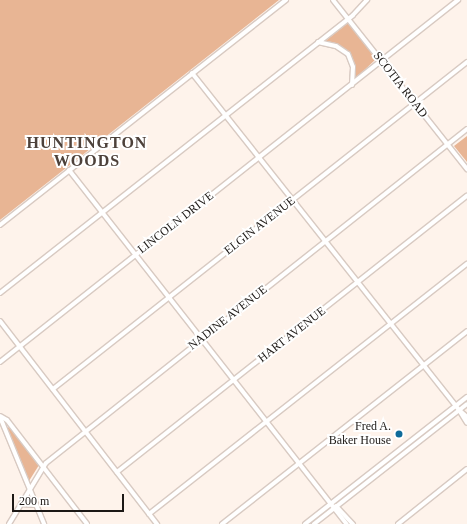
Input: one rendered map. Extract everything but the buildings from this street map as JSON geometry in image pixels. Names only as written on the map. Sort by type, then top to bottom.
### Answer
[{"type":"street","points":[[0,225],[286,0]]},
{"type":"street","name":"SCOTIA ROAD","points":[[333,0],[467,169]]},
{"type":"street","points":[[0,293],[348,19],[367,0]]},
{"type":"street","name":"LINCOLN DRIVE","points":[[0,362],[382,62],[458,0]]},
{"type":"street","points":[[318,42],[336,46],[348,54],[353,67],[352,85]]},
{"type":"street","name":"ELGIN AVENUE","points":[[53,389],[467,62]]},
{"type":"street","points":[[192,73],[424,365],[459,410],[467,424]]},
{"type":"street","name":"NADINE AVENUE","points":[[9,524],[21,504],[28,488],[42,466],[84,431],[467,129]]},
{"type":"street","points":[[69,170],[334,504],[347,524]]},
{"type":"street","name":"HART AVENUE","points":[[117,472],[467,196]]},
{"type":"street","points":[[149,514],[467,264]]},
{"type":"street","points":[[0,321],[157,524]]},
{"type":"street","points":[[222,524],[467,331]]},
{"type":"street","points":[[314,524],[334,504],[389,458],[467,397]]},
{"type":"street","points":[[305,524],[392,462],[467,404]]},
{"type":"street","points":[[459,410],[467,417]]},
{"type":"street","points":[[0,417],[10,424],[87,524]]},
{"type":"street","points":[[0,417],[44,524]]},
{"type":"street","points":[[3,427],[10,424]]},
{"type":"street","points":[[389,458],[392,462]]},
{"type":"street","points":[[398,524],[467,469]]},
{"type":"street","points":[[21,504],[35,505]]},
{"type":"street","points":[[334,504],[353,524]]},
{"type":"shaded area","points":[[0,0],[279,0],[0,220]]},
{"type":"shaded area","points":[[348,23],[376,59],[355,79],[346,50],[324,42]]},
{"type":"shaded area","points":[[467,136],[467,162],[454,146]]},
{"type":"shaded area","points":[[10,427],[39,465],[29,481],[6,428]]},
{"type":"place","name":"Fred A. Baker House","points":[[399,434]]},
{"type":"district","name":"HUNTINGTON WOODS","points":[[87,152]]}]
